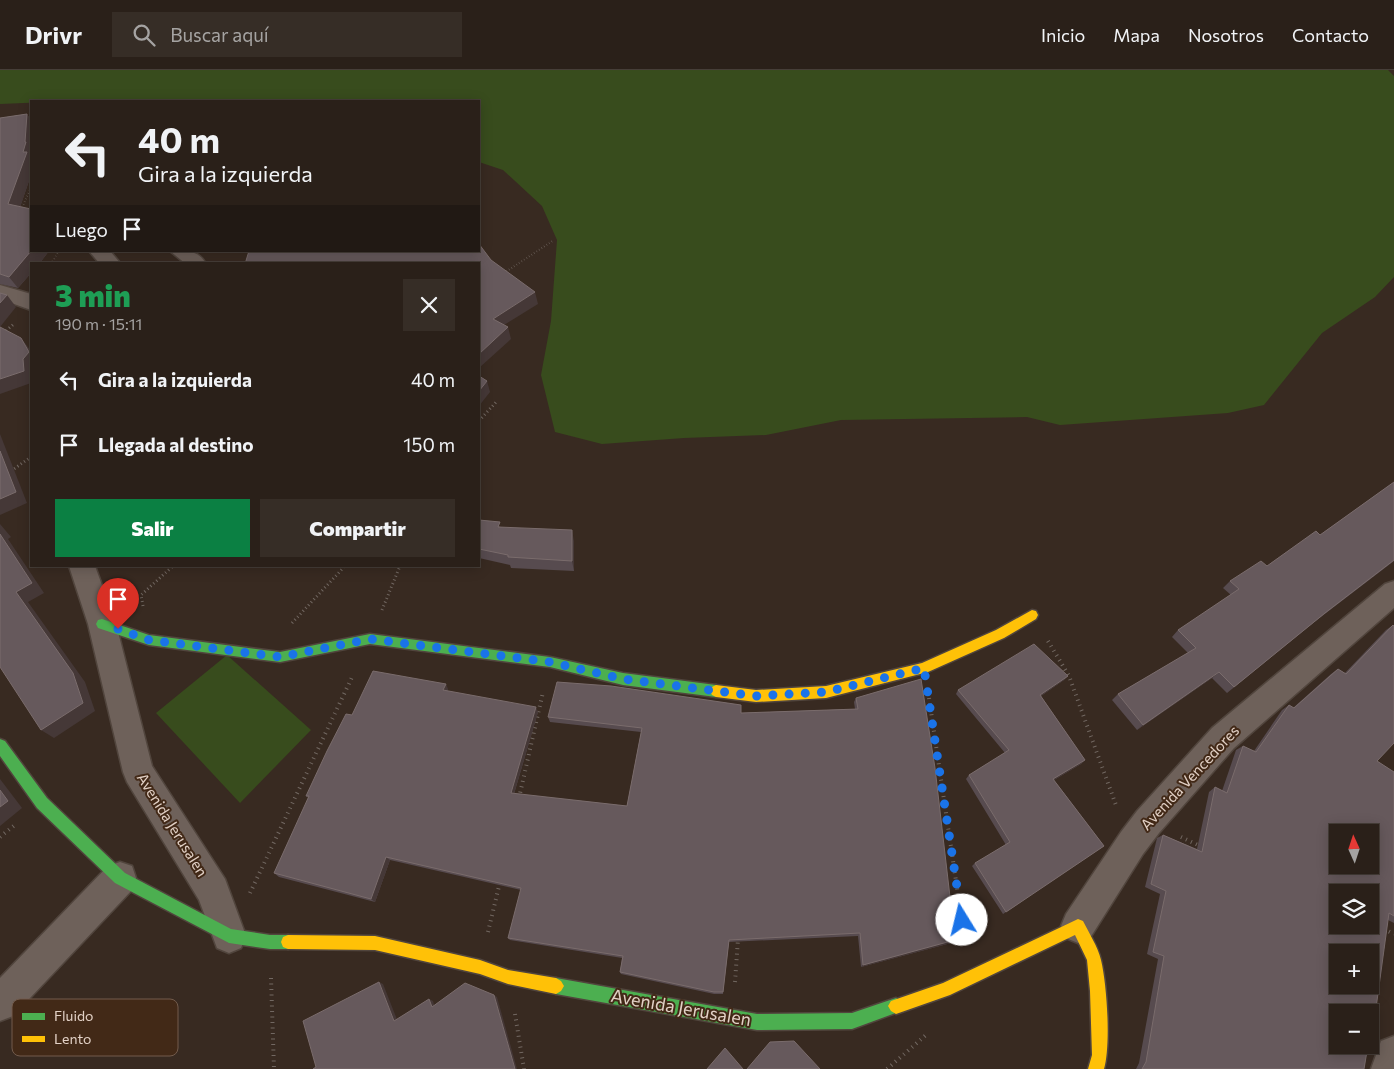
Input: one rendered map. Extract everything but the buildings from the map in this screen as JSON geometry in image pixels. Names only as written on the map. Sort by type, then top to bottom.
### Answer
[{"type":"street","points":[[100,252],[109,262]]},
{"type":"street","points":[[182,252],[195,262]]},
{"type":"street","points":[[0,292],[18,296],[30,302]]},
{"type":"street","name":"Avenida Jerusalen","points":[[82,567],[102,624],[138,772],[213,890],[229,936]]},
{"type":"street","name":"Avenida Vencedores","points":[[1078,926],[1140,833],[1224,738],[1394,592]]},
{"type":"street","points":[[102,624],[149,640],[280,657],[370,639],[550,662],[623,679],[756,696],[826,692],[924,668],[1000,634],[1032,615]]},
{"type":"street","name":"Avenida Jerusalen","points":[[0,745],[42,803],[120,878],[229,936],[270,942],[375,943],[480,967],[508,977],[757,1022],[852,1021],[945,990],[1078,926]]},
{"type":"street","points":[[0,1003],[120,878]]},
{"type":"street","points":[[1078,926],[1094,959],[1098,991],[1100,1055],[1096,1069]]},
{"type":"street","points":[[1389,1069],[1394,1054]]},
{"type":"path","points":[[26,213],[21,214],[30,191]]},
{"type":"path","points":[[501,275],[554,240]]},
{"type":"path","points":[[480,420],[497,401]]},
{"type":"path","points":[[8,473],[30,457]]},
{"type":"path","points":[[149,640],[141,596],[172,567]]},
{"type":"path","points":[[280,657],[269,628],[289,626],[344,567]]},
{"type":"path","points":[[229,936],[370,639],[400,567]]},
{"type":"path","points":[[1032,615],[1069,676],[1118,813],[1140,833],[1202,847]]},
{"type":"path","points":[[518,805],[550,662]]},
{"type":"path","points":[[924,668],[971,978]]},
{"type":"path","points":[[480,967],[502,872]]},
{"type":"path","points":[[1379,926],[1394,934]]},
{"type":"path","points":[[732,1018],[739,930]]},
{"type":"path","points":[[270,942],[274,1069]]},
{"type":"path","points":[[508,977],[524,1069]]},
{"type":"green space","points":[[0,70],[1388,70],[1394,76],[1394,277],[1375,297],[1322,333],[1264,405],[1228,413],[1060,425],[1027,417],[841,420],[766,435],[602,444],[555,432],[541,375],[551,321],[557,240],[542,206],[503,170],[480,162],[480,100],[30,100],[30,103],[0,104]]},
{"type":"green space","points":[[227,655],[311,730],[240,803],[156,713]]},
{"type":"traffic: fast","points":[[102,624],[149,640],[280,657],[370,639],[550,662],[623,679],[716,691]]},
{"type":"traffic: fast","points":[[0,745],[42,803],[120,878],[229,936],[270,942],[288,942]]},
{"type":"traffic: fast","points":[[556,986],[757,1022],[852,1021],[896,1006]]},
{"type":"traffic: slow","points":[[716,691],[756,696],[826,692],[924,668],[1000,634],[1032,615]]},
{"type":"traffic: slow","points":[[896,1006],[945,990],[1078,926],[1094,959],[1098,991],[1100,1055],[1096,1069]]},
{"type":"traffic: slow","points":[[288,942],[375,943],[480,967],[508,977],[556,986]]},
{"type":"route","points":[[118,629],[149,640],[280,657],[370,639],[550,662],[623,679],[756,696],[826,692],[924,668],[962,920]]}]
